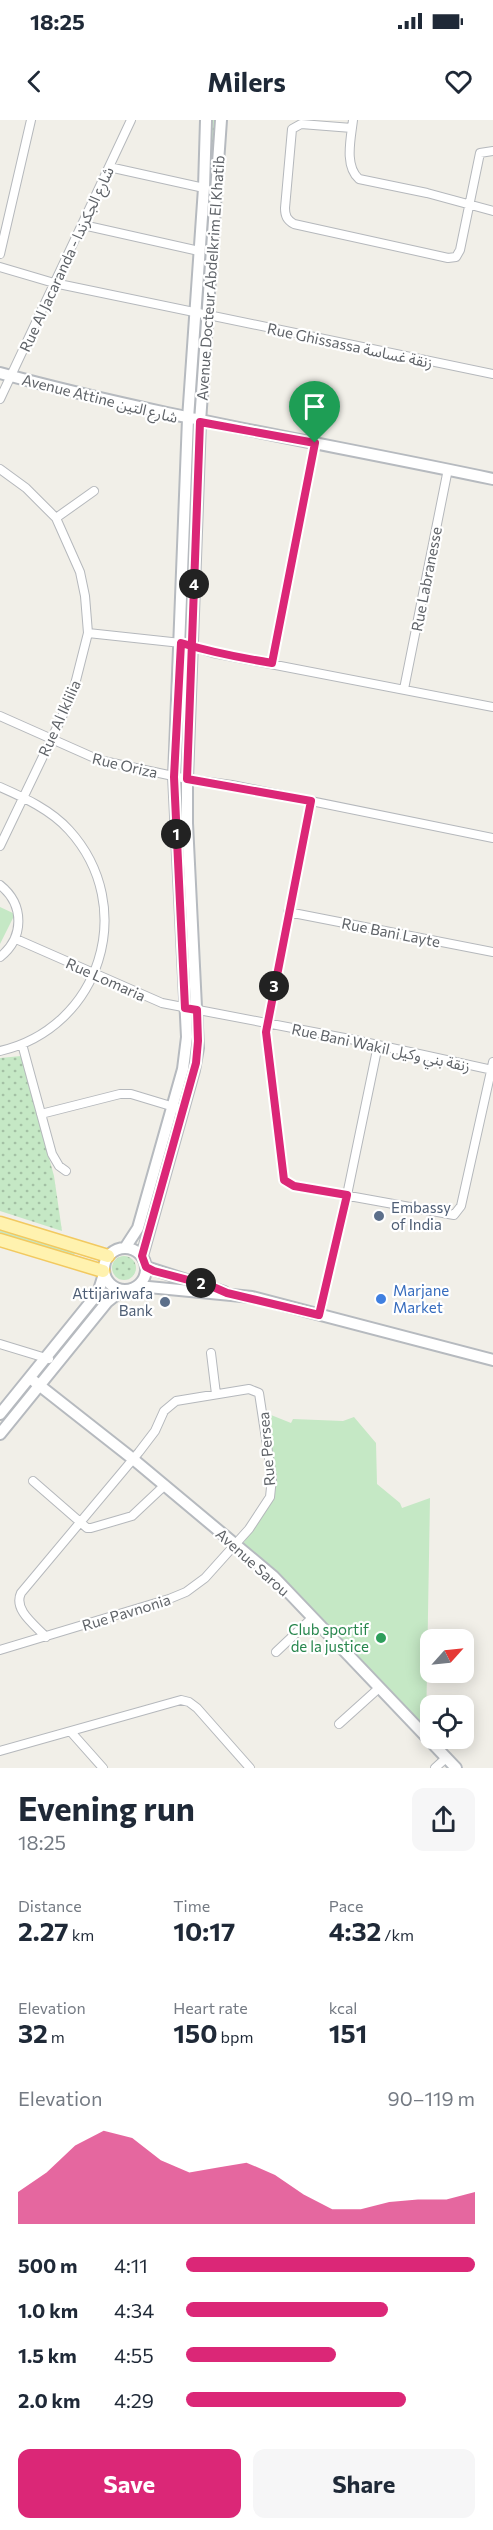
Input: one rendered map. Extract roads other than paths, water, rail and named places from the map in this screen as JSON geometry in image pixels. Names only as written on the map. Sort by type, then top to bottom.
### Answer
[{"type":"main road","name":"Avenue Docteur Abdelkrim El Khatib","points":[[144,1261],[197,1056],[187,779],[188,419],[204,188],[206,120]]},
{"type":"main road","name":"Avenue Docteur Abdelkrim El Khatib","points":[[125,1248],[138,1228],[186,1052],[174,777],[186,645],[221,120]]},
{"type":"main road","name":"Avenue Attine شارع التين","points":[[5,375],[200,422],[493,479]]},
{"type":"main road","points":[[0,1223],[108,1256]]},
{"type":"main road","points":[[0,1240],[104,1272],[110,1285],[122,1290]]},
{"type":"main road","points":[[0,1414],[99,1293],[108,1256],[116,1249],[132,1249],[144,1261],[227,1293],[493,1359]]},
{"type":"main road","points":[[138,1286],[145,1277],[144,1261]]},
{"type":"main road","points":[[0,1434],[107,1302],[122,1290],[138,1286],[197,1293],[227,1293]]},
{"type":"main road","name":"Avenue Sarou","points":[[30,1378],[165,1485],[273,1576],[456,1768]]},
{"type":"street","points":[[0,254],[31,120]]},
{"type":"street","name":"Rue Al Jacaranda - شارع الجكرندا","points":[[0,399],[5,375],[54,283],[131,120]]},
{"type":"street","points":[[493,151],[486,150],[480,153],[470,206],[460,250],[456,257],[294,224],[285,216],[292,129],[301,124],[352,124],[350,163],[354,175],[359,179],[428,194],[470,206],[493,211]]},
{"type":"street","points":[[109,167],[204,188]]},
{"type":"street","points":[[82,225],[199,251]]},
{"type":"street","name":"Rue Ghissassa زنقة غساسة","points":[[0,267],[54,283],[493,374]]},
{"type":"street","points":[[272,663],[315,443]]},
{"type":"street","name":"Rue Al Iklilia","points":[[0,469],[27,488],[56,518],[80,572],[85,596],[88,633],[72,696],[0,846]]},
{"type":"street","name":"Rue Labranesse","points":[[404,689],[448,469]]},
{"type":"street","points":[[56,518],[94,491]]},
{"type":"street","points":[[88,633],[186,645],[493,707]]},
{"type":"street","name":"Rue Oriza","points":[[0,716],[93,758],[174,777],[311,801],[493,838]]},
{"type":"street","points":[[0,786],[48,812],[69,830],[86,854],[96,875],[104,911],[105,929],[103,946],[95,973],[72,1009],[51,1028],[22,1044],[0,1051]]},
{"type":"street","points":[[311,801],[267,1023],[267,1048],[284,1180],[294,1186],[450,1215],[456,1214],[461,1206],[493,1067]]},
{"type":"street","points":[[0,885],[13,900],[17,910],[16,939],[0,957]]},
{"type":"street","name":"Rue Bani Layte","points":[[288,912],[493,952]]},
{"type":"street","name":"Rue Lomaria","points":[[16,939],[155,1000],[197,1010]]},
{"type":"street","name":"Rue Bani Wakil زنقة بني وكيل","points":[[197,1010],[493,1067]]},
{"type":"street","points":[[22,1044],[52,1154],[59,1166],[66,1171]]},
{"type":"street","points":[[319,1315],[378,1045]]},
{"type":"street","points":[[41,1114],[120,1094],[130,1094],[184,1110]]},
{"type":"street","points":[[0,1344],[59,1363]]},
{"type":"street","points":[[211,1353],[216,1394]]},
{"type":"street","name":"Rue Persea","points":[[46,1637],[22,1611],[19,1597],[149,1439],[164,1411],[176,1401],[254,1390],[261,1396],[271,1489],[264,1508],[236,1545]]},
{"type":"street","points":[[33,1481],[87,1528],[126,1519],[141,1510],[165,1485]]},
{"type":"street","name":"Rue Pavnonia","points":[[0,1650],[186,1592],[205,1578],[236,1545]]},
{"type":"street","points":[[276,1652],[312,1618]]},
{"type":"street","points":[[339,1724],[380,1688]]},
{"type":"street","points":[[0,1751],[168,1702],[186,1700],[250,1768]]},
{"type":"street","points":[[71,1732],[103,1768]]},
{"type":"street","points":[[435,1768],[447,1758]]},
{"type":"place","name":"Embassy of India","points":[[379,1216]]},
{"type":"place","name":"Marjane Market","points":[[381,1299]]},
{"type":"place","name":"Attijariwafa Bank","points":[[165,1302]]},
{"type":"place","name":"Club sportif de la justice","points":[[381,1638]]}]
